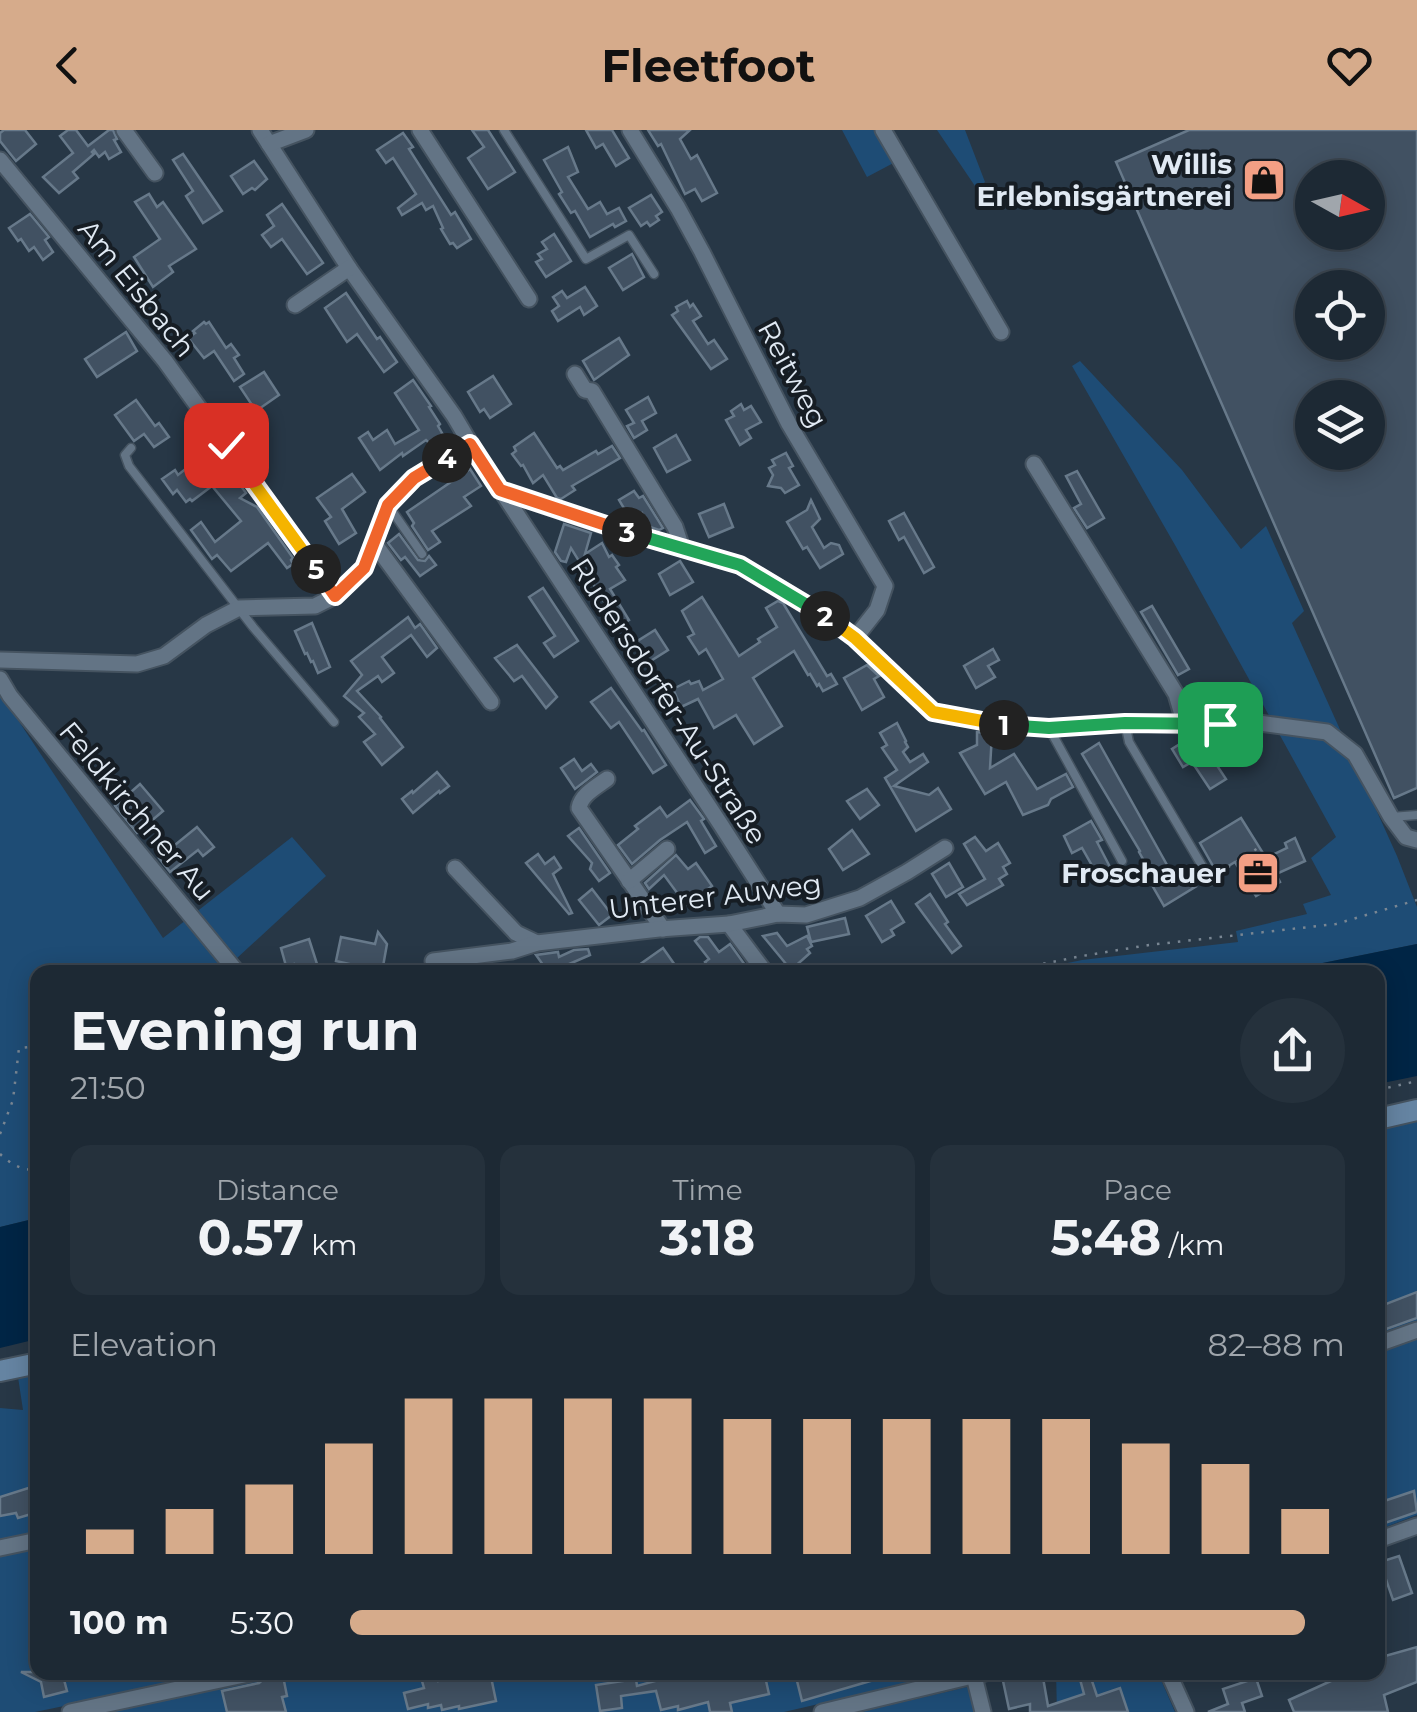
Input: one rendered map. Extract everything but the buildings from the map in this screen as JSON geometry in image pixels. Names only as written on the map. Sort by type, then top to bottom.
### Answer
[{"type":"street","points":[[124,130],[155,172]]},
{"type":"street","points":[[265,137],[306,130]]},
{"type":"street","points":[[420,130],[529,299]]},
{"type":"street","name":"Reitweg","points":[[630,130],[702,252],[789,424],[885,586],[877,610],[855,638]]},
{"type":"street","points":[[884,130],[1000,332]]},
{"type":"street","name":"Rudersdorfer-Au-Straße","points":[[265,137],[349,268],[454,416],[778,914]]},
{"type":"street","name":"Am Eisbach","points":[[0,160],[165,361],[335,596]]},
{"type":"street","points":[[294,305],[349,268]]},
{"type":"street","points":[[575,374],[586,390],[592,391],[676,527],[682,548]]},
{"type":"street","points":[[0,660],[137,664],[164,656],[240,608],[314,606],[335,596],[364,568],[388,505],[414,478],[470,444]]},
{"type":"street","points":[[1034,464],[1176,694],[1184,725]]},
{"type":"street","points":[[500,490],[740,565],[855,638],[933,712],[998,724],[1049,728],[1125,723],[1259,723],[1327,732],[1355,754],[1391,817],[1406,837],[1417,840]]},
{"type":"street","points":[[374,543],[492,702]]},
{"type":"street","name":"Feldkirchner Au","points":[[0,679],[231,965]]},
{"type":"street","points":[[606,778],[585,795],[579,808],[663,929]]},
{"type":"street","name":"Unterer Auweg","points":[[433,961],[512,951],[537,943],[729,924],[778,914],[806,915],[860,898],[945,848]]},
{"type":"street","points":[[629,881],[667,849]]},
{"type":"street","points":[[455,868],[516,933],[537,943]]},
{"type":"street","points":[[729,924],[760,965]]},
{"type":"street","points":[[1385,1117],[1417,1110]]},
{"type":"street","points":[[1385,1341],[1417,1330]]},
{"type":"street","points":[[0,1371],[30,1364]]},
{"type":"street","points":[[1385,1537],[1417,1526]]},
{"type":"street","points":[[0,1548],[30,1542]]},
{"type":"street","points":[[70,1712],[220,1680]]},
{"type":"street","points":[[822,1712],[956,1680]]},
{"type":"street","points":[[981,1680],[983,1712]]},
{"type":"street","points":[[1172,1680],[1186,1712]]},
{"type":"lane","points":[[504,130],[586,260],[629,235],[654,274]]},
{"type":"lane","points":[[131,448],[125,456],[129,466],[252,628],[334,722]]},
{"type":"lane","points":[[388,505],[422,554]]},
{"type":"lane","points":[[1125,723],[1129,742],[1210,879]]},
{"type":"lane","points":[[1049,728],[1122,861]]},
{"type":"lane","points":[[1391,817],[1417,815]]},
{"type":"path","points":[[1210,879],[1258,848]]},
{"type":"path","points":[[1037,965],[1150,946],[1336,924],[1417,900]]},
{"type":"path","points":[[0,1134],[13,1100],[19,1048],[30,1047]]},
{"type":"path","points":[[1385,1088],[1417,1081]]},
{"type":"path","points":[[0,1154],[14,1165],[30,1169]]},
{"type":"shaded area","points":[[842,130],[883,130],[901,159],[867,177]]},
{"type":"shaded area","points":[[937,130],[965,130],[985,182],[977,189]]},
{"type":"shaded area","points":[[1080,361],[1182,470],[1241,549],[1266,526],[1304,611],[1292,623],[1417,907],[1417,944],[1313,965],[1058,965],[1238,942],[1236,931],[1307,914],[1303,904],[1331,895],[1311,858],[1336,837],[1072,366]]},
{"type":"shaded area","points":[[0,693],[163,938],[292,837],[326,876],[236,959],[241,965],[30,965],[30,1220],[0,1227]]},
{"type":"shaded area","points":[[1417,944],[1417,1076],[1385,1083],[1385,965],[1313,965]]},
{"type":"shaded area","points":[[1417,1116],[1417,1324],[1385,1335],[1385,1123]]},
{"type":"shaded area","points":[[30,1220],[30,1341],[0,1348],[0,1227]]},
{"type":"shaded area","points":[[1417,1337],[1417,1515],[1385,1527],[1385,1349]]},
{"type":"shaded area","points":[[30,1374],[30,1533],[0,1540],[0,1408],[23,1410],[18,1377]]},
{"type":"shaded area","points":[[30,1547],[30,1680],[189,1680],[35,1712],[0,1712],[0,1553]]},
{"type":"shaded area","points":[[246,1680],[922,1680],[784,1712],[98,1712]]},
{"type":"shaded area","points":[[1056,1680],[1161,1680],[1175,1712],[1057,1712]]},
{"type":"shaded area","points":[[967,1687],[977,1712],[861,1712]]},
{"type":"place","name":"Willis Erlebnisgärtnerei","points":[[1264,180]]},
{"type":"place","name":"Froschauer","points":[[1258,873]]},
{"type":"route","points":[[226,445],[335,596],[364,568],[388,505],[414,478],[470,444],[500,490],[740,565],[786,591],[855,638],[933,712],[998,724],[1049,728],[1125,723],[1220,724]]}]
